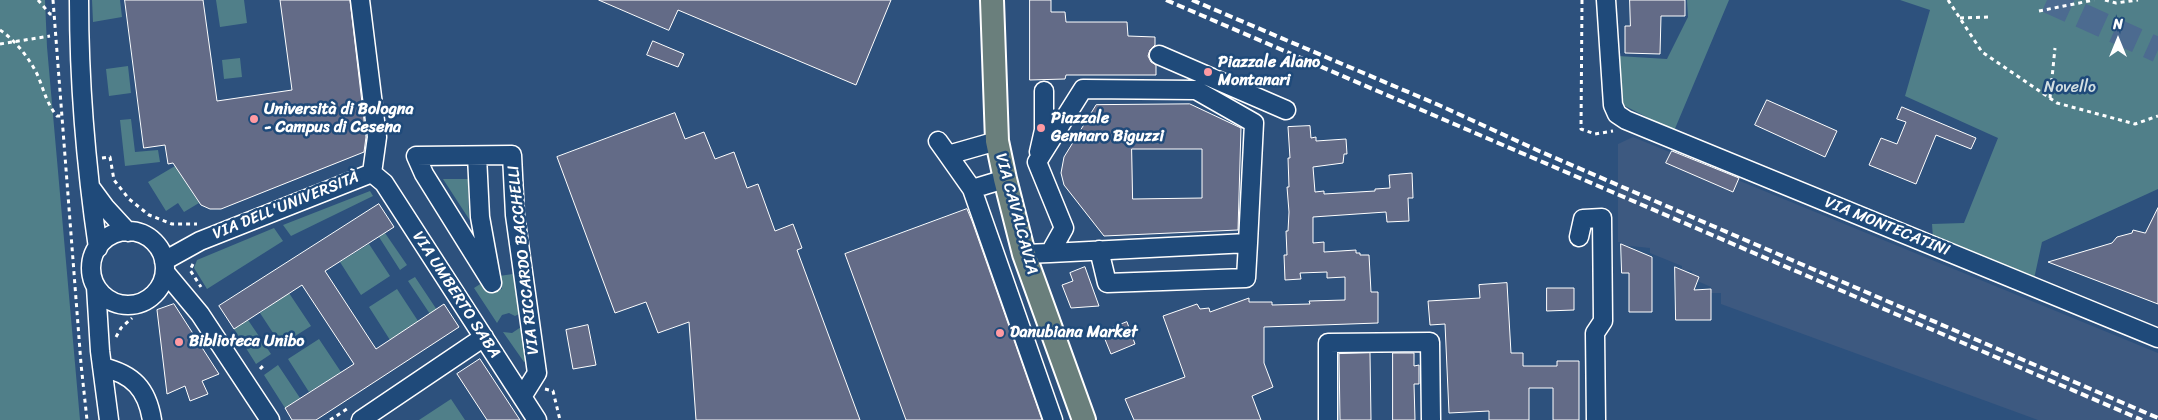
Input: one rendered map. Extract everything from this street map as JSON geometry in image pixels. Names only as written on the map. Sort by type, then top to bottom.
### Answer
[{"type":"main road","name":"VIA CAVALCAVIA","points":[[992,0],[997,141],[1005,178],[1024,254],[1083,420]]},
{"type":"street","points":[[79,0],[79,38],[86,159],[98,248]]},
{"type":"street","points":[[360,0],[377,137],[372,173]]},
{"type":"street","name":"VIA MONTECATINI","points":[[1606,0],[1611,95],[1617,114],[1635,124],[2158,338]]},
{"type":"street","points":[[1159,55],[1286,110]]},
{"type":"street","points":[[1196,90],[1201,73]]},
{"type":"street","points":[[1037,162],[1083,89],[1196,90],[1254,123],[1246,278],[1107,283],[1100,250]]},
{"type":"street","points":[[1044,91],[1044,130],[1037,162],[1064,228],[1081,251]]},
{"type":"street","points":[[997,141],[943,148],[972,189],[1053,420]]},
{"type":"street","name":"VIA RICCARDO BACCHELLI","points":[[477,156],[480,217],[492,283],[424,174],[416,156],[512,155],[515,215],[537,372],[526,392]]},
{"type":"street","name":"VIA DELL'UNIVERSITÀ","points":[[165,266],[200,241],[372,173]]},
{"type":"street","name":"VIA UMBERTO SABA","points":[[372,173],[384,183],[484,337],[526,392],[536,420]]},
{"type":"street","points":[[972,189],[1005,178]]},
{"type":"street","points":[[89,186],[105,208],[128,232]]},
{"type":"street","points":[[1579,237],[1583,219],[1602,218],[1602,321],[1595,333],[1596,420]]},
{"type":"street","points":[[1050,252],[1064,228]]},
{"type":"street","points":[[109,420],[105,354],[96,287],[91,268],[98,248],[113,235],[128,232],[142,234],[159,248],[165,266],[200,314],[270,420]]},
{"type":"street","points":[[151,240],[200,241]]},
{"type":"street","points":[[1024,254],[1248,243]]},
{"type":"street","points":[[152,420],[150,405],[142,389],[120,372],[105,354],[102,336],[106,324],[153,295],[161,285],[165,266]]},
{"type":"street","points":[[1008,294],[1035,284]]},
{"type":"street","points":[[96,287],[106,298],[128,311]]},
{"type":"street","points":[[153,295],[173,298],[200,314]]},
{"type":"street","points":[[361,420],[484,337]]},
{"type":"street","points":[[1328,420],[1328,343],[1430,342],[1431,420]]},
{"type":"street","points":[[1032,363],[1060,352]]},
{"type":"path","points":[[38,0],[50,14],[53,14]]},
{"type":"path","points":[[53,0],[52,36],[61,116],[87,420]]},
{"type":"path","points":[[1582,0],[1581,129],[1595,134],[1608,133],[1635,124]]},
{"type":"path","points":[[1948,0],[1982,52],[2057,103],[2136,124],[2158,116]]},
{"type":"path","points":[[2039,11],[2094,0]]},
{"type":"path","points":[[2105,0],[2116,3],[2138,0]]},
{"type":"path","points":[[1960,18],[1991,17]]},
{"type":"path","points":[[0,30],[26,55],[37,75],[48,105],[57,116],[61,116]]},
{"type":"path","points":[[0,44],[52,36]]},
{"type":"path","points":[[2050,98],[2054,48]]},
{"type":"path","points":[[64,161],[110,157],[114,180],[129,199],[149,215],[172,224],[197,224],[206,220]]},
{"type":"path","points":[[194,263],[190,270],[202,289]]},
{"type":"path","points":[[105,354],[121,328],[128,311]]},
{"type":"path","points":[[260,369],[264,365]]},
{"type":"path","points":[[526,392],[553,391],[560,420]]},
{"type":"shaded area","points":[[1633,137],[2158,353],[2158,420],[2038,420],[1721,304],[1721,293],[1711,293],[1711,287],[1693,279],[1692,271],[1682,270],[1682,266],[1650,253],[1650,248],[1621,245],[1621,242],[1618,242],[1618,144]]},
{"type":"green space","points":[[0,0],[45,0],[47,47],[80,420],[0,420]]},
{"type":"green space","points":[[92,0],[120,0],[122,17],[93,22]]},
{"type":"green space","points":[[216,0],[244,0],[247,23],[220,27]]},
{"type":"green space","points":[[1687,0],[1729,0],[1674,131],[1625,106],[1618,95],[1618,56],[1667,59],[1688,17]]},
{"type":"green space","name":"Novello","points":[[1900,0],[2158,0],[2158,189],[2042,242],[2034,279],[1933,238],[1932,224],[1964,223],[1998,138],[1905,96],[1930,10]]},
{"type":"green space","points":[[240,58],[242,77],[224,79],[222,60]]},
{"type":"green space","points":[[128,66],[131,93],[109,96],[106,69]]},
{"type":"green space","points":[[131,119],[135,152],[158,150],[160,162],[125,166],[120,120]]},
{"type":"green space","points":[[175,166],[199,203],[184,212],[178,203],[166,211],[148,182]]},
{"type":"green space","points":[[443,179],[468,179],[469,219]]},
{"type":"green space","points":[[370,191],[373,196],[291,236],[283,225]]},
{"type":"green space","points":[[274,228],[283,241],[207,289],[194,268],[197,260]]},
{"type":"green space","points":[[385,233],[407,265],[400,270],[379,237]]},
{"type":"green space","points":[[369,244],[390,276],[361,295],[340,262]]},
{"type":"green space","points":[[513,274],[519,314],[515,316],[509,313],[502,315],[497,323],[474,288],[485,281],[487,292],[502,289],[499,276]]},
{"type":"green space","points":[[415,277],[437,310],[430,314],[408,281]]},
{"type":"green space","points":[[397,289],[418,321],[390,340],[369,307]]},
{"type":"green space","points":[[289,293],[311,326],[281,345],[260,313]]},
{"type":"green space","points":[[248,320],[271,354],[256,364],[234,329]]},
{"type":"green space","points":[[521,327],[527,360],[524,362],[503,332],[512,333]]},
{"type":"green space","points":[[319,339],[341,372],[309,392],[288,359]]},
{"type":"green space","points":[[278,365],[300,398],[285,408],[264,375]]},
{"type":"green space","points":[[451,399],[465,420],[419,420]]},
{"type":"building","name":"Università di Bologna - Campus di Cesena","points":[[125,0],[203,0],[217,101],[292,90],[280,0],[350,0],[366,137],[364,152],[221,209],[210,209],[201,205],[173,163],[168,164],[165,145],[144,148]]},
{"type":"building","points":[[599,0],[891,0],[856,85],[678,10],[669,30]]},
{"type":"building","points":[[1030,0],[1051,0],[1051,12],[1065,12],[1066,22],[1127,22],[1128,36],[1155,37],[1155,45],[1150,50],[1148,56],[1151,62],[1156,65],[1156,75],[1066,75],[1065,79],[1030,80]]},
{"type":"building","points":[[1630,0],[1685,0],[1685,16],[1661,16],[1660,54],[1625,53],[1625,26],[1630,26]]},
{"type":"building","points":[[653,41],[684,54],[678,67],[647,55]]},
{"type":"building","points":[[1767,100],[1837,131],[1825,157],[1755,125]]},
{"type":"building","points":[[1190,104],[1241,128],[1238,230],[1104,236],[1064,185],[1061,173],[1064,157],[1096,105]],"holes":[[[1132,149],[1202,149],[1202,198],[1133,199]]]},
{"type":"building","points":[[1902,107],[1976,138],[1971,149],[1936,135],[1916,184],[1869,165],[1881,138],[1897,144],[1906,122],[1897,119]]},
{"type":"building","points":[[675,113],[685,139],[704,132],[715,159],[734,152],[747,188],[758,184],[775,231],[793,224],[802,248],[797,250],[860,420],[696,420],[689,322],[658,333],[646,302],[615,313],[557,157]]},
{"type":"building","points":[[1310,126],[1311,138],[1316,137],[1316,141],[1346,139],[1347,154],[1344,154],[1343,163],[1313,167],[1315,192],[1324,191],[1324,194],[1375,191],[1375,189],[1390,188],[1389,175],[1412,173],[1413,198],[1408,198],[1409,221],[1387,222],[1386,212],[1313,217],[1313,243],[1324,242],[1324,252],[1356,250],[1356,253],[1360,253],[1360,255],[1369,255],[1371,292],[1378,292],[1378,323],[1264,327],[1264,363],[1273,387],[1252,396],[1261,420],[1134,420],[1125,399],[1185,377],[1163,316],[1197,304],[1200,309],[1209,308],[1210,312],[1249,298],[1249,302],[1272,302],[1272,305],[1310,304],[1309,301],[1345,300],[1345,277],[1327,278],[1327,272],[1300,273],[1301,279],[1285,280],[1284,255],[1287,255],[1286,231],[1288,231],[1289,212],[1287,187],[1289,187],[1288,158],[1290,158],[1288,127]]},
{"type":"building","points":[[1672,151],[1739,178],[1733,192],[1666,163]]},
{"type":"building","points":[[379,204],[394,227],[325,271],[376,349],[444,304],[459,327],[316,420],[292,420],[285,408],[354,364],[302,285],[234,329],[219,306]]},
{"type":"building","points":[[2158,208],[2158,304],[2048,262],[2112,243],[2117,237],[2132,233],[2133,230],[2145,233]]},
{"type":"building","points":[[967,209],[1042,420],[906,420],[845,254]]},
{"type":"building","points":[[1621,244],[1652,257],[1652,312],[1629,312],[1629,273],[1622,273]]},
{"type":"building","points":[[1085,267],[1099,306],[1071,308],[1062,285],[1073,281],[1070,273]]},
{"type":"building","points":[[1675,267],[1699,277],[1694,290],[1711,289],[1711,320],[1676,320]]},
{"type":"building","points":[[1507,283],[1511,353],[1523,353],[1523,366],[1557,366],[1557,361],[1579,361],[1579,420],[1553,420],[1553,388],[1529,388],[1529,420],[1489,420],[1489,411],[1449,413],[1445,324],[1430,325],[1428,301],[1480,298],[1479,285]]},
{"type":"building","points":[[1547,288],[1574,288],[1574,310],[1547,311]]},
{"type":"building","name":"Biblioteca Unibo","points":[[174,304],[219,374],[202,381],[208,394],[190,401],[185,386],[167,394],[157,310]]},
{"type":"building","points":[[1127,322],[1135,344],[1111,354],[1102,332]]},
{"type":"building","points":[[588,325],[596,365],[573,369],[566,330]]},
{"type":"building","points":[[1370,353],[1371,420],[1340,420],[1339,354]]},
{"type":"building","points":[[1393,353],[1414,353],[1414,366],[1419,365],[1419,384],[1414,384],[1415,420],[1393,420]]},
{"type":"building","points":[[480,359],[520,420],[487,420],[457,374]]},
{"type":"tunnel","points":[[2047,0],[2158,50]]},
{"type":"railway","points":[[1166,0],[2142,420]]},
{"type":"railway","points":[[1192,0],[1441,106],[1539,151],[2158,418]]},
{"type":"place","name":"Piazzale Alano Montanari","points":[[1208,72]]},
{"type":"place","name":"Università di Bologna - Campus di Cesena","points":[[254,119]]},
{"type":"place","name":"Piazzale Gennaro Biguzzi","points":[[1041,128]]},
{"type":"place","name":"Danubiana Market","points":[[1000,333]]},
{"type":"place","name":"Biblioteca Unibo","points":[[179,342]]}]
